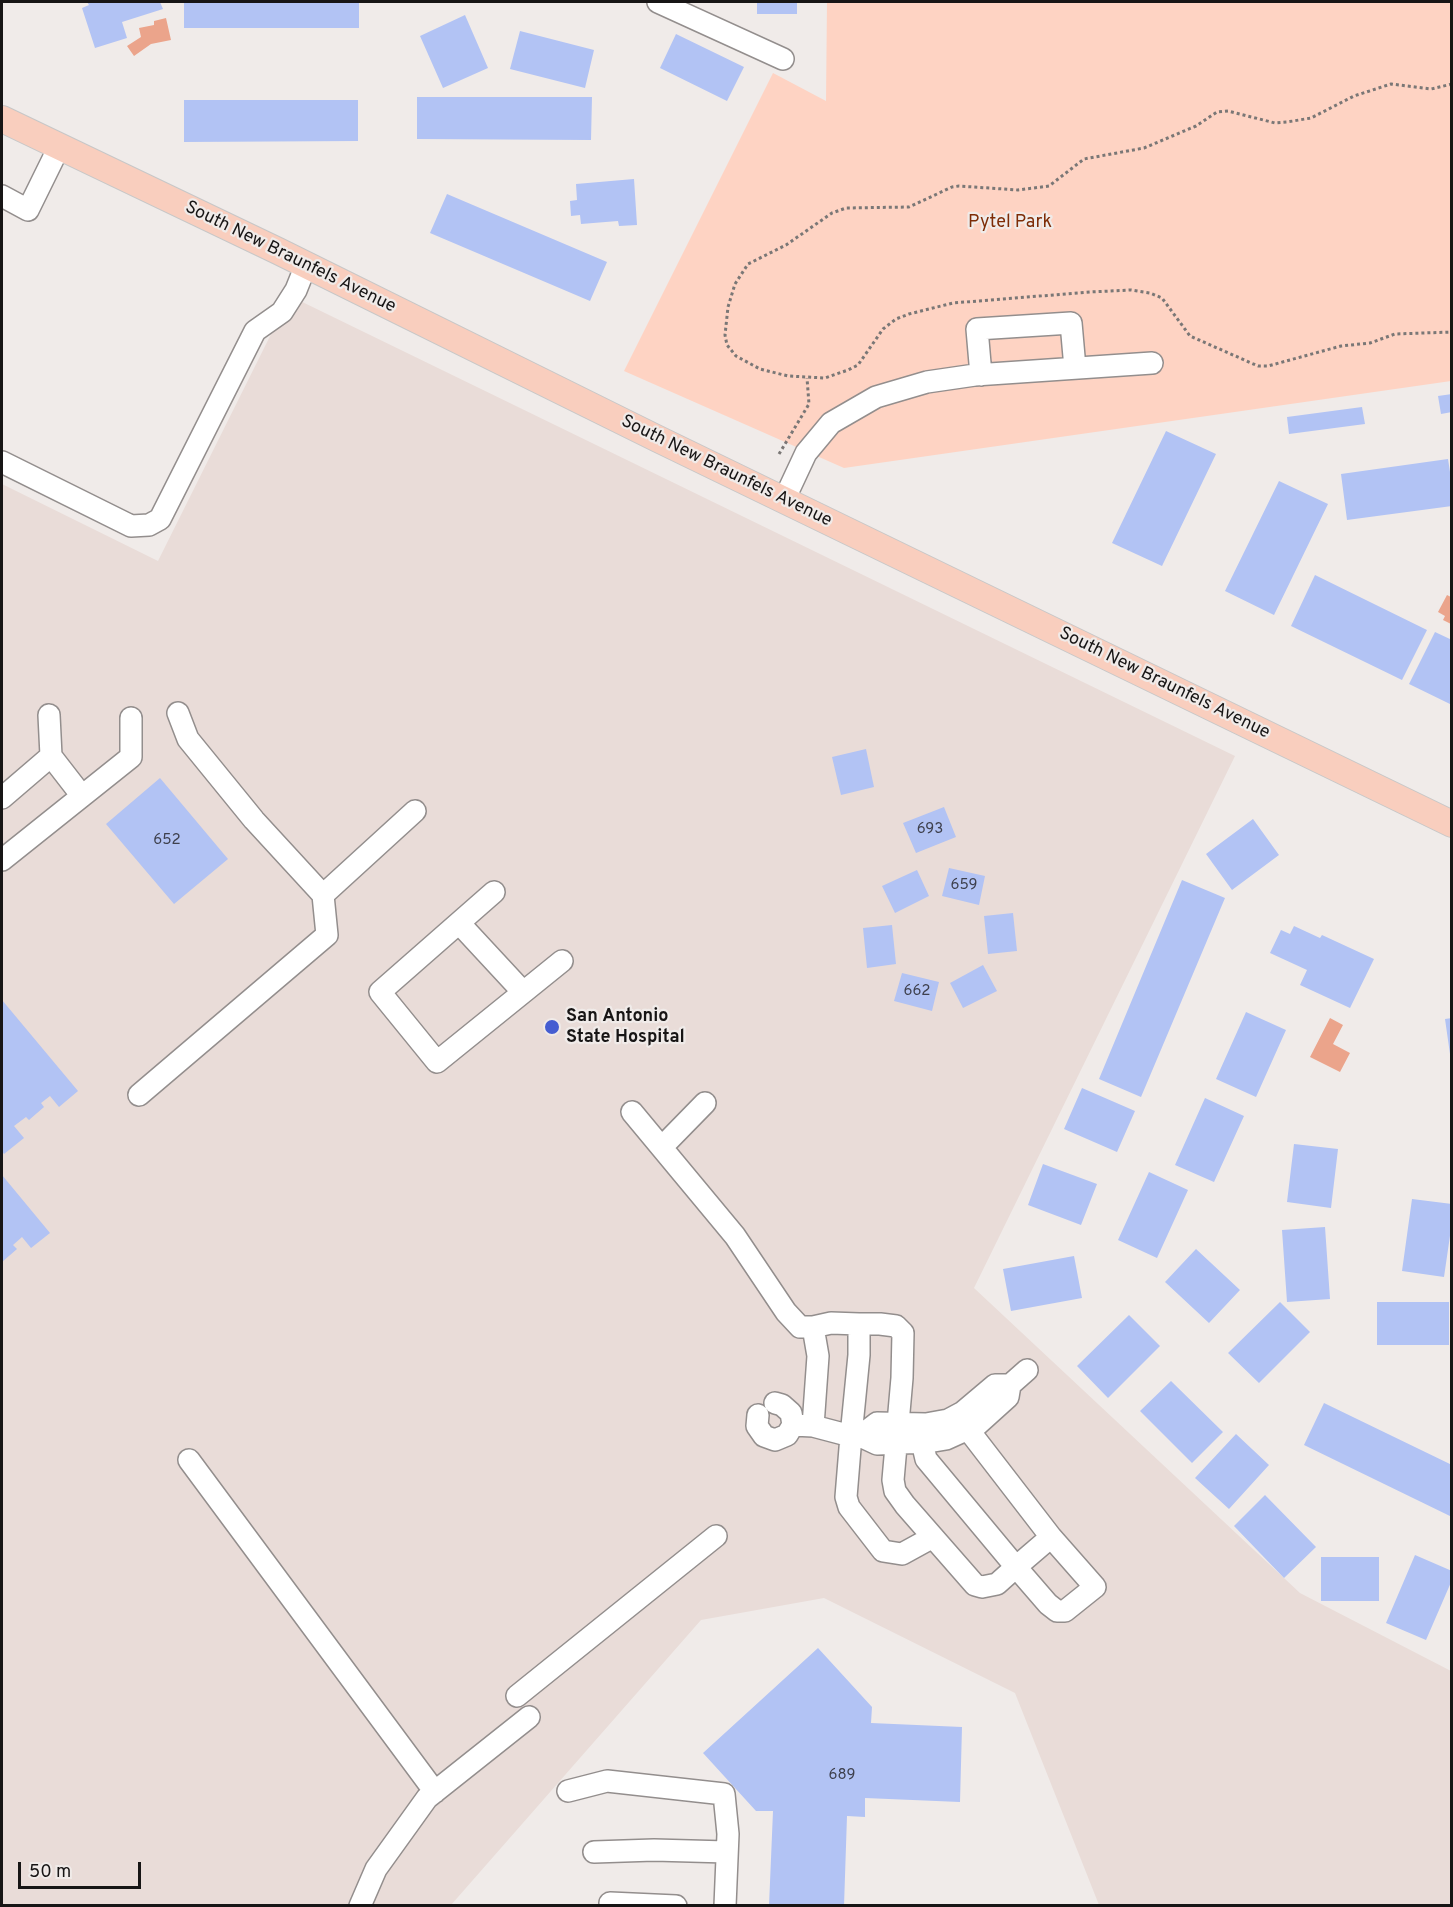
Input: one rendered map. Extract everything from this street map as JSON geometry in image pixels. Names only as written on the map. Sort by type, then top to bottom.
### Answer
[{"type":"main road","name":"South New Braunfels Avenue","points":[[2,119],[1452,824]]},
{"type":"street","points":[[658,2],[783,59]]},
{"type":"street","points":[[2,196],[28,210],[59,147]]},
{"type":"street","points":[[2,462],[131,526],[149,525],[160,519],[255,331],[282,312],[296,290],[306,265]]},
{"type":"street","points":[[981,375],[977,330],[1071,323],[1075,368]]},
{"type":"street","points":[[784,500],[806,453],[831,423],[876,397],[927,382],[981,375],[1152,363]]},
{"type":"street","points":[[139,1095],[327,935],[323,895],[254,820],[188,739],[178,713]]},
{"type":"street","points":[[49,715],[51,756],[82,796]]},
{"type":"street","points":[[2,860],[131,757],[131,718]]},
{"type":"street","points":[[2,798],[51,756]]},
{"type":"street","points":[[323,895],[415,811]]},
{"type":"street","points":[[494,892],[380,992],[437,1062],[562,961]]},
{"type":"street","points":[[459,923],[523,992]]},
{"type":"street","points":[[662,1147],[705,1103]]},
{"type":"street","points":[[632,1112],[735,1236],[786,1312],[800,1327],[831,1323],[880,1324],[896,1326],[903,1333],[898,1433],[892,1480],[895,1491],[975,1585],[982,1587],[997,1584],[1051,1537]]},
{"type":"street","points":[[859,1324],[856,1436],[846,1497],[849,1507],[883,1551],[902,1554],[933,1537]]},
{"type":"street","points":[[758,1416],[759,1432],[769,1439],[775,1440],[803,1425],[818,1356],[813,1327]]},
{"type":"street","points":[[962,1423],[977,1425],[1008,1397],[1010,1385],[1028,1370]]},
{"type":"street","points":[[775,1403],[787,1409],[793,1419],[803,1425],[856,1436],[877,1444],[898,1433],[922,1433],[946,1439],[962,1423]]},
{"type":"street","points":[[922,1433],[926,1459],[1048,1604],[1057,1611],[1065,1611],[1095,1587],[1051,1537],[962,1423]]},
{"type":"street","points":[[189,1460],[435,1792]]},
{"type":"street","points":[[517,1696],[716,1536]]},
{"type":"street","points":[[360,1905],[376,1869],[427,1798],[529,1717]]},
{"type":"street","points":[[568,1791],[607,1781],[724,1794],[728,1834],[725,1905]]},
{"type":"street","points":[[594,1852],[654,1850],[728,1852]]},
{"type":"street","points":[[610,1903],[676,1905]]},
{"type":"path","points":[[735,284],[748,264],[786,245],[832,213],[846,208],[909,207],[959,186],[1018,190],[1049,186],[1084,159],[1144,148],[1196,126],[1217,112],[1228,111],[1275,123],[1287,122],[1311,118],[1354,96],[1391,84],[1431,89],[1452,84]]},
{"type":"path","points":[[779,454],[809,404],[807,378]]},
{"type":"shaded area","points":[[166,18],[171,40],[151,44],[134,56],[127,46],[141,37],[139,28],[154,25],[154,21]]},
{"type":"shaded area","name":"San Antonio State Hospital","points":[[290,296],[1235,756],[974,1288],[1300,1593],[1451,1671],[1451,1905],[1099,1905],[1015,1693],[824,1598],[701,1620],[451,1905],[2,1905],[2,484],[158,561]]},
{"type":"shaded area","points":[[1447,595],[1451,597],[1451,624],[1443,620],[1445,616],[1438,612]]},
{"type":"shaded area","points":[[1330,1018],[1343,1025],[1333,1044],[1350,1053],[1340,1072],[1310,1057]]},
{"type":"green space","name":"Pytel Park","points":[[827,2],[1451,2],[1451,381],[844,468],[624,371],[773,73],[826,101]]},
{"type":"building","points":[[87,2],[160,2],[163,9],[122,22],[127,38],[95,48],[82,8],[89,5]]},
{"type":"building","points":[[184,2],[359,2],[359,28],[184,28]]},
{"type":"building","points":[[757,2],[797,2],[797,14],[757,14]]},
{"type":"building","points":[[465,15],[488,68],[443,88],[420,36]]},
{"type":"building","points":[[520,31],[594,50],[585,88],[510,69]]},
{"type":"building","points":[[676,34],[744,67],[727,101],[660,68]]},
{"type":"building","points":[[417,97],[592,97],[591,140],[417,139]]},
{"type":"building","points":[[184,100],[358,100],[358,141],[184,142]]},
{"type":"building","points":[[634,179],[637,225],[619,226],[618,221],[581,224],[580,215],[571,216],[570,201],[577,200],[576,184]]},
{"type":"building","points":[[447,194],[607,262],[590,301],[430,233]]},
{"type":"building","points":[[1452,394],[1452,412],[1441,414],[1438,396]]},
{"type":"building","points":[[1362,407],[1365,424],[1289,434],[1287,417]]},
{"type":"building","points":[[1166,431],[1216,454],[1162,566],[1112,543]]},
{"type":"building","points":[[1448,459],[1452,506],[1347,520],[1341,474]]},
{"type":"building","points":[[1279,481],[1328,504],[1274,615],[1225,591]]},
{"type":"building","points":[[1315,575],[1427,630],[1402,680],[1291,626]]},
{"type":"building","points":[[1435,632],[1452,640],[1452,700],[1450,704],[1409,684]]},
{"type":"building","points":[[866,749],[874,787],[841,795],[832,757]]},
{"type":"building","points":[[160,778],[228,859],[174,904],[106,824]]},
{"type":"building","points":[[944,807],[956,837],[916,853],[903,823]]},
{"type":"building","points":[[1253,819],[1279,855],[1232,890],[1206,854]]},
{"type":"building","points":[[949,868],[985,876],[979,905],[942,896]]},
{"type":"building","points":[[917,870],[929,896],[895,913],[882,886]]},
{"type":"building","points":[[1182,880],[1225,898],[1141,1097],[1099,1079]]},
{"type":"building","points":[[1013,913],[1017,951],[988,954],[984,916]]},
{"type":"building","points":[[892,925],[896,964],[867,968],[863,928]]},
{"type":"building","points":[[1294,926],[1320,938],[1322,935],[1374,959],[1350,1008],[1300,985],[1307,970],[1270,953],[1281,930],[1290,934]]},
{"type":"building","points":[[983,965],[997,991],[963,1008],[950,983]]},
{"type":"building","points":[[902,973],[939,982],[932,1011],[894,1001]]},
{"type":"building","points":[[2,1000],[78,1091],[59,1107],[50,1096],[41,1103],[44,1107],[29,1120],[26,1117],[14,1126],[24,1138],[4,1154],[2,1151]]},
{"type":"building","points":[[1246,1012],[1286,1030],[1256,1097],[1216,1079]]},
{"type":"building","points":[[1452,1018],[1452,1054],[1450,1054],[1445,1019]]},
{"type":"building","points":[[1082,1088],[1135,1111],[1117,1152],[1064,1129]]},
{"type":"building","points":[[1205,1098],[1244,1116],[1214,1182],[1175,1165]]},
{"type":"building","points":[[1294,1144],[1338,1149],[1331,1208],[1287,1202]]},
{"type":"building","points":[[1043,1164],[1097,1184],[1081,1225],[1028,1205]]},
{"type":"building","points":[[1149,1172],[1188,1190],[1157,1258],[1118,1240]]},
{"type":"building","points":[[2,1175],[50,1233],[31,1248],[22,1237],[13,1245],[17,1249],[2,1262]]},
{"type":"building","points":[[1412,1199],[1452,1204],[1452,1222],[1444,1277],[1402,1271]]},
{"type":"building","points":[[1325,1227],[1330,1299],[1287,1302],[1282,1230]]},
{"type":"building","points":[[1196,1249],[1240,1290],[1209,1323],[1165,1282]]},
{"type":"building","points":[[1074,1256],[1082,1298],[1011,1311],[1003,1269]]},
{"type":"building","points":[[1280,1302],[1310,1332],[1259,1383],[1228,1353]]},
{"type":"building","points":[[1377,1302],[1449,1302],[1449,1345],[1377,1345]]},
{"type":"building","points":[[1129,1315],[1160,1346],[1108,1398],[1077,1366]]},
{"type":"building","points":[[1171,1381],[1223,1432],[1192,1463],[1140,1411]]},
{"type":"building","points":[[1324,1403],[1452,1465],[1452,1517],[1304,1445]]},
{"type":"building","points":[[1236,1434],[1269,1465],[1229,1509],[1195,1478]]},
{"type":"building","points":[[1265,1495],[1316,1547],[1284,1578],[1234,1526]]},
{"type":"building","points":[[1415,1555],[1452,1571],[1452,1580],[1426,1640],[1386,1623]]},
{"type":"building","points":[[1321,1557],[1379,1557],[1379,1601],[1321,1601]]},
{"type":"building","points":[[818,1648],[872,1707],[871,1723],[962,1727],[960,1802],[865,1798],[865,1817],[847,1816],[844,1906],[769,1906],[773,1811],[756,1811],[703,1753]]},
{"type":"place","name":"San Antonio State Hospital","points":[[552,1027]]}]
